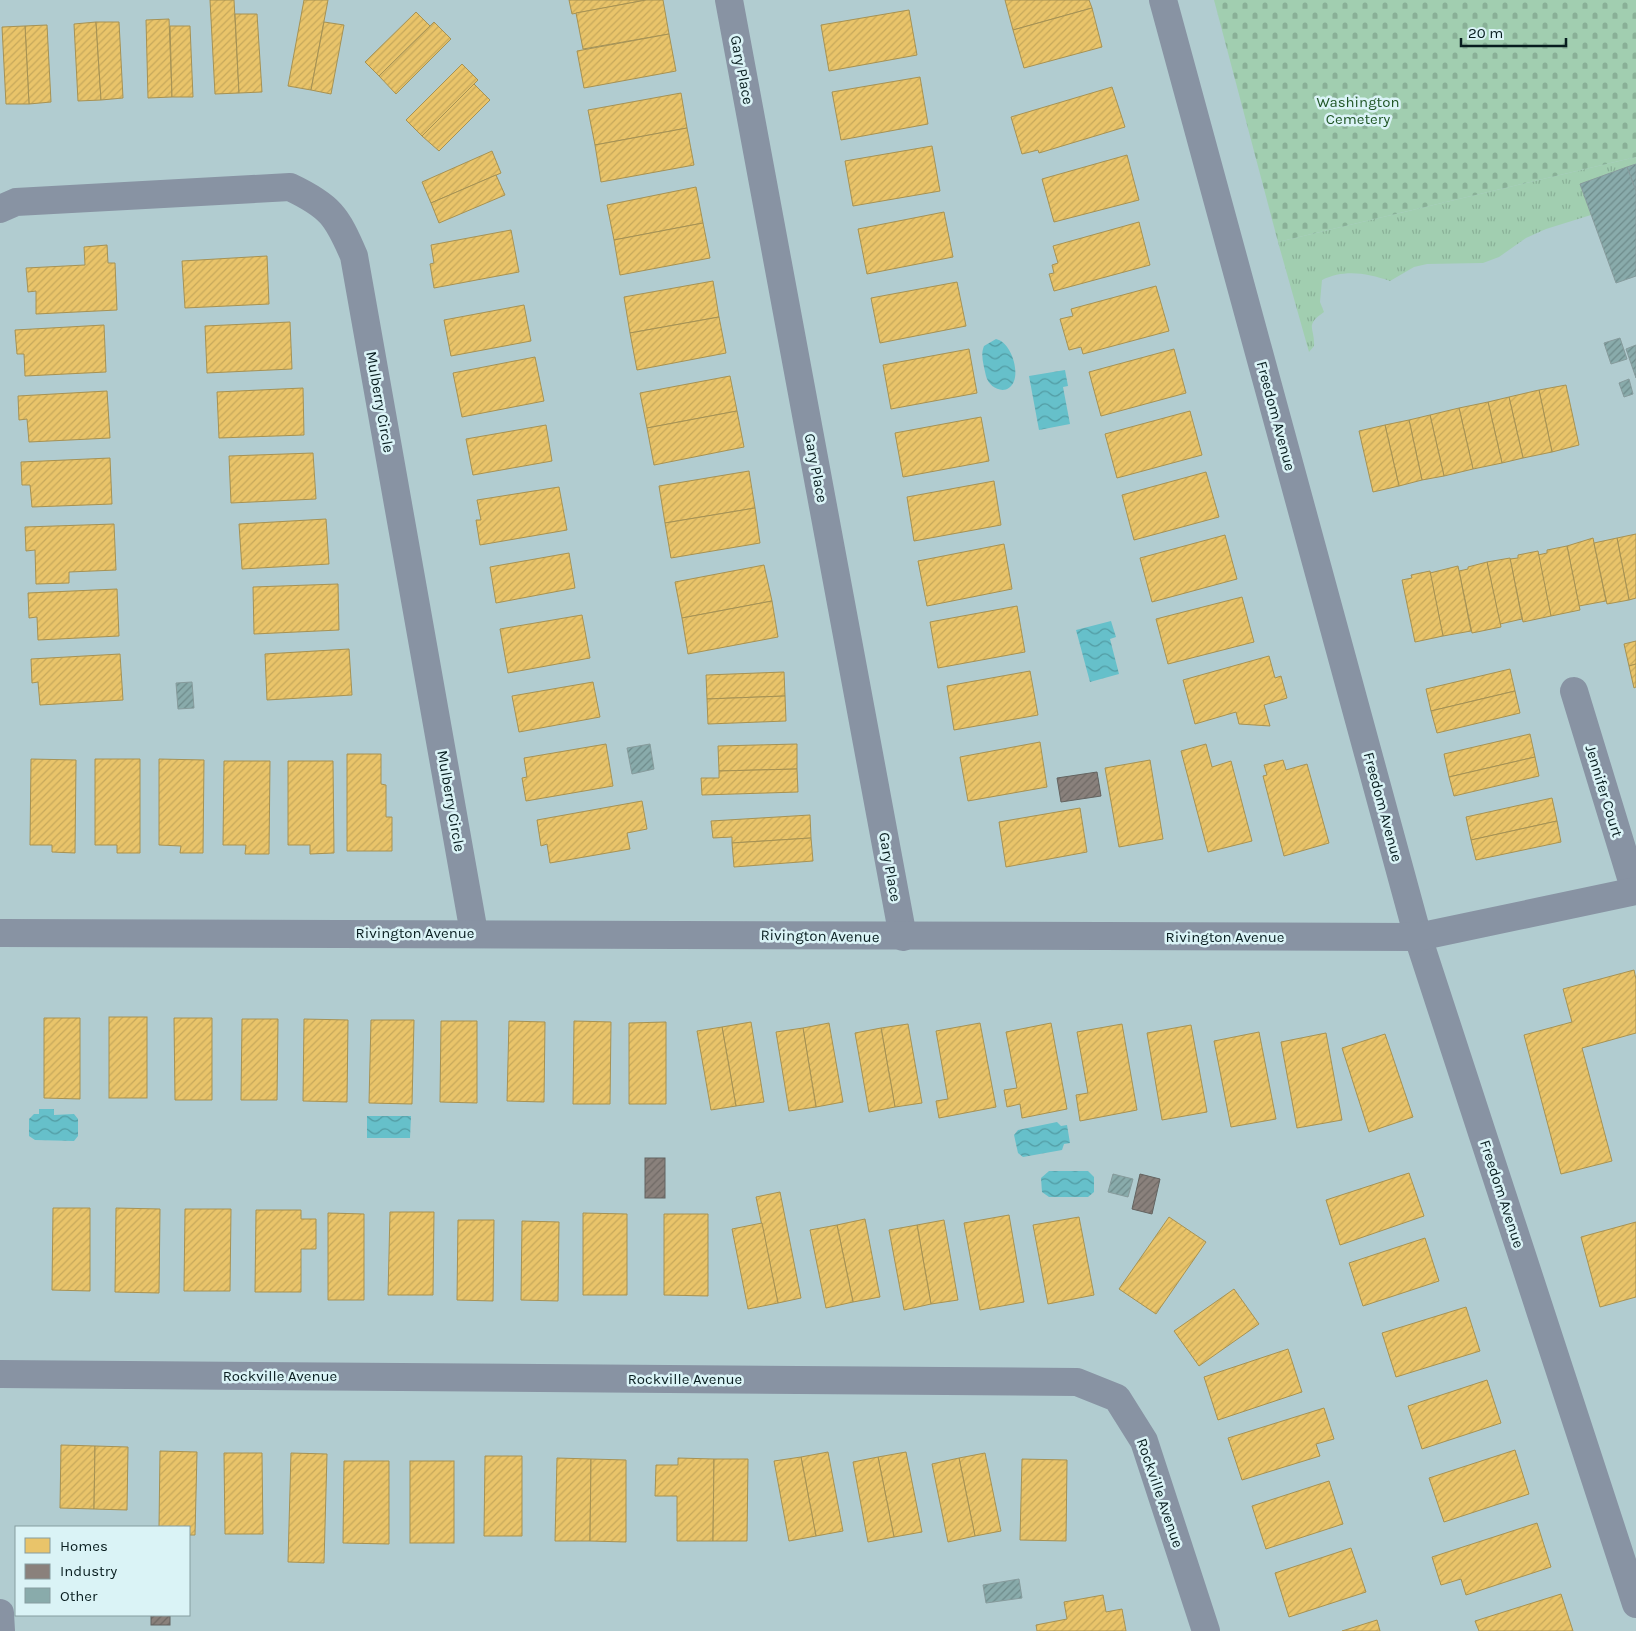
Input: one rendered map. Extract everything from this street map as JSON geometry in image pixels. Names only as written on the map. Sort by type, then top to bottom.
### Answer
[{"type":"street","name":"Gary Place","points":[[729,0],[903,937]]},
{"type":"street","name":"Freedom Avenue","points":[[1163,0],[1418,937],[1636,1604]]},
{"type":"street","name":"Mulberry Circle","points":[[0,209],[16,202],[290,187],[318,201],[340,222],[354,256],[474,933]]},
{"type":"street","name":"Jennifer Court","points":[[1574,691],[1635,891]]},
{"type":"street","name":"Rivington Avenue","points":[[0,933],[1418,937],[1635,891]]},
{"type":"street","name":"Rockville Avenue","points":[[0,1374],[1077,1382],[1117,1398],[1144,1441],[1206,1631]]},
{"type":"street","points":[[0,1613],[1,1631]]},
{"type":"green space","name":"Washington Cemetery","points":[[1214,0],[1636,0],[1636,157],[1278,242]]},
{"type":"green space","points":[[1636,157],[1636,164],[1580,184],[1591,215],[1546,229],[1526,238],[1499,257],[1483,263],[1427,264],[1414,267],[1390,281],[1356,273],[1339,274],[1322,280],[1320,302],[1324,312],[1312,324],[1314,346],[1309,352],[1278,242]]},
{"type":"water","points":[[996,339],[1001,341],[1009,350],[1015,369],[1014,381],[1008,389],[1003,390],[995,388],[988,381],[983,361],[982,353],[984,346]]},
{"type":"water","points":[[1065,370],[1068,386],[1063,387],[1070,424],[1039,430],[1029,376]]},
{"type":"water","points":[[1111,621],[1116,637],[1110,639],[1119,674],[1090,682],[1076,630]]},
{"type":"water","points":[[39,1109],[54,1109],[54,1115],[74,1114],[78,1119],[78,1136],[74,1141],[35,1140],[29,1136],[29,1119],[34,1114],[39,1114]]},
{"type":"water","points":[[367,1116],[411,1116],[410,1138],[367,1138]]},
{"type":"water","points":[[1057,1122],[1061,1126],[1067,1125],[1070,1143],[1064,1144],[1062,1150],[1023,1157],[1018,1153],[1014,1135],[1018,1130]]},
{"type":"water","points":[[1049,1171],[1088,1171],[1094,1177],[1094,1192],[1088,1197],[1049,1197],[1042,1192],[1041,1178]]},
{"type":"building: Homes","points":[[210,0],[234,0],[239,93],[215,94]]},
{"type":"building: Homes","points":[[304,0],[328,0],[311,90],[288,86]]},
{"type":"building: Homes","points":[[569,0],[646,0],[572,14]]},
{"type":"building: Homes","points":[[646,0],[663,0],[669,34],[583,49],[576,13]]},
{"type":"building: Homes","points":[[1005,0],[1089,0],[1092,8],[1013,30]]},
{"type":"building: Homes","points":[[1092,8],[1102,47],[1024,68],[1013,30]]},
{"type":"building: Homes","points":[[909,10],[917,55],[829,71],[821,25]]},
{"type":"building: Homes","points":[[416,12],[430,26],[379,76],[365,62]]},
{"type":"building: Homes","points":[[235,14],[257,14],[262,92],[239,93]]},
{"type":"building: Homes","points":[[169,19],[172,97],[148,98],[146,20]]},
{"type":"building: Homes","points":[[96,22],[101,100],[78,101],[74,24]]},
{"type":"building: Homes","points":[[96,22],[119,22],[123,98],[101,100]]},
{"type":"building: Homes","points":[[324,22],[344,25],[331,94],[311,90]]},
{"type":"building: Homes","points":[[434,22],[451,39],[396,94],[379,76]]},
{"type":"building: Homes","points":[[47,25],[51,102],[29,104],[25,26]]},
{"type":"building: Homes","points":[[25,26],[29,104],[6,104],[2,27]]},
{"type":"building: Homes","points":[[170,26],[190,26],[193,97],[172,97]]},
{"type":"building: Homes","points":[[669,34],[676,71],[584,88],[577,51]]},
{"type":"building: Homes","points":[[462,64],[478,80],[422,136],[406,120]]},
{"type":"building: Homes","points":[[920,77],[928,124],[841,140],[832,92]]},
{"type":"building: Homes","points":[[474,84],[490,100],[439,151],[422,136]]},
{"type":"building: Homes","points":[[1112,87],[1125,127],[1039,153],[1038,150],[1022,154],[1011,117]]},
{"type":"building: Homes","points":[[681,93],[687,128],[595,145],[588,110]]},
{"type":"building: Homes","points":[[687,128],[694,165],[601,182],[595,145]]},
{"type":"building: Homes","points":[[932,146],[940,191],[853,206],[845,161]]},
{"type":"building: Homes","points":[[492,151],[501,173],[431,203],[422,182]]},
{"type":"building: Homes","points":[[1127,155],[1139,200],[1054,222],[1042,179]]},
{"type":"building: Homes","points":[[496,175],[505,195],[439,223],[431,203]]},
{"type":"building: Homes","points":[[696,187],[703,223],[614,240],[607,205]]},
{"type":"building: Homes","points":[[944,212],[953,257],[867,274],[858,229]]},
{"type":"building: Homes","points":[[1139,222],[1150,265],[1054,291],[1049,274],[1054,273],[1052,265],[1058,263],[1053,246]]},
{"type":"building: Homes","points":[[703,223],[710,258],[620,275],[614,240]]},
{"type":"building: Homes","points":[[511,230],[519,272],[434,288],[430,264],[434,263],[431,245]]},
{"type":"building: Homes","points":[[107,245],[108,263],[115,263],[117,310],[36,314],[36,291],[28,292],[26,268],[85,265],[84,247]]},
{"type":"building: Homes","points":[[267,256],[269,304],[185,308],[182,261]]},
{"type":"building: Homes","points":[[713,281],[719,317],[630,333],[624,297]]},
{"type":"building: Homes","points":[[957,282],[966,326],[880,343],[871,298]]},
{"type":"building: Homes","points":[[1156,286],[1169,331],[1083,354],[1081,347],[1069,350],[1060,319],[1073,316],[1071,309]]},
{"type":"building: Homes","points":[[524,305],[531,341],[451,356],[444,320]]},
{"type":"building: Homes","points":[[719,317],[726,353],[637,370],[630,333]]},
{"type":"building: Homes","points":[[290,322],[292,369],[207,373],[205,326]]},
{"type":"building: Homes","points":[[104,325],[106,372],[25,376],[24,354],[17,354],[15,330]]},
{"type":"building: Homes","points":[[969,349],[977,393],[891,409],[883,365]]},
{"type":"building: Homes","points":[[1174,349],[1186,393],[1101,416],[1089,372]]},
{"type":"building: Homes","points":[[535,357],[544,401],[462,417],[453,373]]},
{"type":"building: Homes","points":[[730,376],[737,411],[647,428],[640,393]]},
{"type":"building: Homes","points":[[1566,385],[1579,445],[1552,452],[1539,390]]},
{"type":"building: Homes","points":[[303,388],[304,435],[219,438],[217,392]]},
{"type":"building: Homes","points":[[1539,390],[1552,452],[1523,458],[1509,397]]},
{"type":"building: Homes","points":[[107,391],[110,438],[29,442],[27,419],[19,420],[18,396]]},
{"type":"building: Homes","points":[[1509,397],[1523,458],[1502,463],[1488,402]]},
{"type":"building: Homes","points":[[1488,402],[1502,463],[1473,469],[1459,408]]},
{"type":"building: Homes","points":[[1459,408],[1473,469],[1444,476],[1430,415]]},
{"type":"building: Homes","points":[[737,411],[744,447],[654,465],[647,428]]},
{"type":"building: Homes","points":[[1190,411],[1202,455],[1117,478],[1105,434]]},
{"type":"building: Homes","points":[[1430,415],[1444,476],[1422,480],[1409,420]]},
{"type":"building: Homes","points":[[981,417],[989,461],[903,477],[895,433]]},
{"type":"building: Homes","points":[[1409,420],[1422,480],[1399,486],[1385,425]]},
{"type":"building: Homes","points":[[546,425],[552,461],[473,475],[466,439]]},
{"type":"building: Homes","points":[[1385,425],[1399,486],[1373,492],[1359,431]]},
{"type":"building: Homes","points":[[313,453],[316,499],[231,503],[229,456]]},
{"type":"building: Homes","points":[[110,458],[112,504],[32,507],[30,485],[22,485],[21,462]]},
{"type":"building: Homes","points":[[749,471],[755,508],[665,523],[659,486]]},
{"type":"building: Homes","points":[[1206,472],[1219,517],[1134,540],[1122,495]]},
{"type":"building: Homes","points":[[994,481],[1001,525],[914,541],[907,497]]},
{"type":"building: Homes","points":[[559,487],[567,530],[480,545],[476,520],[481,520],[477,500]]},
{"type":"building: Homes","points":[[755,508],[760,543],[671,558],[665,523]]},
{"type":"building: Homes","points":[[326,519],[329,564],[242,569],[239,524]]},
{"type":"building: Homes","points":[[114,524],[116,570],[69,572],[69,583],[36,584],[35,550],[26,551],[25,527]]},
{"type":"building: Homes","points":[[1636,534],[1636,598],[1629,600],[1617,538]]},
{"type":"building: Homes","points":[[1225,535],[1237,579],[1152,602],[1140,558]]},
{"type":"building: Homes","points":[[1593,538],[1606,601],[1579,606],[1567,546]]},
{"type":"building: Homes","points":[[1617,538],[1629,600],[1607,604],[1594,543]]},
{"type":"building: Homes","points":[[1004,544],[1012,589],[927,606],[918,561]]},
{"type":"building: Homes","points":[[1567,546],[1580,610],[1551,616],[1538,555],[1547,553],[1547,550]]},
{"type":"building: Homes","points":[[1538,551],[1551,616],[1523,622],[1510,559],[1518,558],[1518,555]]},
{"type":"building: Homes","points":[[569,553],[575,588],[496,603],[490,567]]},
{"type":"building: Homes","points":[[1510,558],[1522,619],[1500,624],[1487,562]]},
{"type":"building: Homes","points":[[1487,562],[1501,627],[1472,633],[1459,571]]},
{"type":"building: Homes","points":[[764,565],[772,601],[682,618],[675,582]]},
{"type":"building: Homes","points":[[1458,566],[1471,631],[1443,636],[1430,573]]},
{"type":"building: Homes","points":[[1430,571],[1443,636],[1415,642],[1402,580],[1412,578],[1411,575]]},
{"type":"building: Homes","points":[[338,584],[339,630],[254,634],[253,587]]},
{"type":"building: Homes","points":[[117,589],[119,636],[38,640],[37,617],[29,618],[28,593]]},
{"type":"building: Homes","points":[[1242,597],[1254,642],[1168,664],[1156,619]]},
{"type":"building: Homes","points":[[772,601],[778,637],[688,654],[682,618]]},
{"type":"building: Homes","points":[[1017,606],[1025,652],[938,668],[930,622]]},
{"type":"building: Homes","points":[[582,615],[590,658],[508,673],[500,629]]},
{"type":"building: Homes","points":[[1636,641],[1636,664],[1629,666],[1624,644]]},
{"type":"building: Homes","points":[[349,649],[352,695],[267,700],[265,654]]},
{"type":"building: Homes","points":[[120,654],[123,700],[40,705],[38,682],[32,683],[31,659]]},
{"type":"building: Homes","points":[[1269,656],[1275,678],[1281,676],[1287,698],[1264,705],[1270,726],[1239,724],[1236,712],[1195,724],[1183,680]]},
{"type":"building: Homes","points":[[1636,664],[1636,687],[1634,688],[1629,666]]},
{"type":"building: Homes","points":[[1510,669],[1515,691],[1431,711],[1426,689]]},
{"type":"building: Homes","points":[[1030,671],[1038,715],[954,730],[947,686]]},
{"type":"building: Homes","points":[[784,672],[785,696],[707,699],[706,675]]},
{"type":"building: Homes","points":[[593,682],[600,717],[519,732],[512,696]]},
{"type":"building: Homes","points":[[1515,691],[1520,713],[1437,733],[1431,711]]},
{"type":"building: Homes","points":[[785,696],[786,721],[708,724],[707,699]]},
{"type":"building: Homes","points":[[1530,734],[1535,757],[1449,777],[1444,754]]},
{"type":"building: Homes","points":[[1040,742],[1047,787],[968,801],[960,757]]},
{"type":"building: Homes","points":[[606,744],[613,786],[526,801],[522,778],[527,777],[524,758]]},
{"type":"building: Homes","points":[[797,744],[797,769],[719,771],[718,746]]},
{"type":"building: Homes","points":[[1206,744],[1212,767],[1231,761],[1252,841],[1208,852],[1181,751]]},
{"type":"building: Homes","points":[[347,754],[381,754],[381,784],[386,785],[386,817],[392,817],[392,851],[347,851]]},
{"type":"building: Homes","points":[[1535,757],[1539,776],[1454,796],[1449,777]]},
{"type":"building: Homes","points":[[31,759],[76,760],[75,853],[52,852],[52,845],[30,845]]},
{"type":"building: Homes","points":[[95,759],[140,759],[140,853],[117,853],[117,845],[95,845]]},
{"type":"building: Homes","points":[[159,759],[204,760],[203,853],[180,853],[181,846],[159,845]]},
{"type":"building: Homes","points":[[1150,760],[1163,839],[1119,847],[1105,768]]},
{"type":"building: Homes","points":[[1283,760],[1286,770],[1307,764],[1329,843],[1284,856],[1263,776],[1267,775],[1264,765]]},
{"type":"building: Homes","points":[[224,761],[270,761],[269,854],[245,854],[246,845],[223,845]]},
{"type":"building: Homes","points":[[288,761],[333,761],[334,853],[310,854],[310,845],[288,845]]},
{"type":"building: Homes","points":[[797,769],[798,792],[702,795],[701,778],[719,778],[719,771]]},
{"type":"building: Homes","points":[[1552,798],[1557,821],[1471,840],[1466,817]]},
{"type":"building: Homes","points":[[642,801],[647,829],[627,833],[630,849],[550,863],[547,844],[541,846],[537,820]]},
{"type":"building: Homes","points":[[1080,808],[1087,852],[1006,867],[999,822]]},
{"type":"building: Homes","points":[[810,815],[811,838],[732,843],[732,837],[713,838],[711,821]]},
{"type":"building: Homes","points":[[1557,821],[1561,842],[1476,860],[1471,840]]},
{"type":"building: Homes","points":[[811,838],[813,861],[734,867],[732,843]]},
{"type":"building: Homes","points":[[1634,970],[1636,979],[1636,1033],[1582,1048],[1612,1161],[1561,1174],[1524,1035],[1572,1022],[1563,989]]},
{"type":"building: Homes","points":[[109,1017],[147,1017],[147,1098],[109,1098]]},
{"type":"building: Homes","points":[[44,1018],[80,1018],[80,1099],[44,1098]]},
{"type":"building: Homes","points":[[174,1018],[212,1018],[212,1100],[175,1100]]},
{"type":"building: Homes","points":[[242,1019],[278,1019],[277,1100],[241,1100]]},
{"type":"building: Homes","points":[[304,1019],[348,1020],[347,1102],[303,1101]]},
{"type":"building: Homes","points":[[371,1020],[414,1020],[412,1104],[369,1103]]},
{"type":"building: Homes","points":[[441,1021],[477,1021],[477,1103],[440,1102]]},
{"type":"building: Homes","points":[[509,1021],[545,1022],[544,1102],[507,1101]]},
{"type":"building: Homes","points":[[574,1021],[611,1022],[610,1104],[573,1104]]},
{"type":"building: Homes","points":[[666,1022],[666,1104],[629,1104],[629,1023]]},
{"type":"building: Homes","points":[[751,1022],[764,1102],[736,1106],[722,1027]]},
{"type":"building: Homes","points":[[829,1023],[843,1102],[816,1107],[803,1028]]},
{"type":"building: Homes","points":[[980,1023],[996,1107],[939,1118],[936,1101],[948,1099],[936,1031]]},
{"type":"building: Homes","points":[[1051,1023],[1067,1109],[1022,1118],[1020,1104],[1007,1107],[1004,1090],[1017,1088],[1006,1032]]},
{"type":"building: Homes","points":[[908,1024],[922,1103],[895,1107],[881,1028]]},
{"type":"building: Homes","points":[[1122,1024],[1137,1110],[1080,1121],[1076,1095],[1088,1093],[1077,1032]]},
{"type":"building: Homes","points":[[1191,1025],[1207,1112],[1162,1120],[1147,1033]]},
{"type":"building: Homes","points":[[722,1027],[736,1106],[711,1110],[697,1031]]},
{"type":"building: Homes","points":[[803,1028],[816,1107],[789,1111],[776,1032]]},
{"type":"building: Homes","points":[[881,1028],[895,1107],[869,1112],[855,1033]]},
{"type":"building: Homes","points":[[1259,1032],[1276,1119],[1231,1127],[1214,1041]]},
{"type":"building: Homes","points":[[1326,1033],[1342,1120],[1297,1128],[1281,1042]]},
{"type":"building: Homes","points":[[1385,1034],[1413,1117],[1369,1132],[1342,1048]]},
{"type":"building: Homes","points":[[1409,1173],[1424,1216],[1340,1245],[1326,1200]]},
{"type":"building: Homes","points":[[780,1192],[801,1298],[778,1303],[756,1197]]},
{"type":"building: Homes","points":[[53,1208],[90,1208],[90,1291],[52,1290]]},
{"type":"building: Homes","points":[[116,1208],[160,1209],[159,1293],[115,1292]]},
{"type":"building: Homes","points":[[185,1209],[231,1209],[230,1291],[184,1291]]},
{"type":"building: Homes","points":[[256,1210],[301,1210],[301,1219],[316,1219],[316,1249],[301,1249],[301,1292],[255,1292]]},
{"type":"building: Homes","points":[[390,1212],[434,1212],[433,1295],[388,1295]]},
{"type":"building: Homes","points":[[328,1213],[364,1214],[364,1300],[328,1300]]},
{"type":"building: Homes","points":[[583,1213],[627,1214],[627,1295],[583,1295]]},
{"type":"building: Homes","points":[[664,1214],[708,1214],[708,1296],[664,1295]]},
{"type":"building: Homes","points":[[1009,1215],[1024,1302],[980,1310],[964,1223]]},
{"type":"building: Homes","points":[[1079,1217],[1094,1295],[1048,1304],[1033,1225]]},
{"type":"building: Homes","points":[[1169,1217],[1206,1242],[1156,1314],[1119,1289]]},
{"type":"building: Homes","points":[[865,1219],[880,1297],[853,1302],[837,1225]]},
{"type":"building: Homes","points":[[458,1220],[494,1220],[493,1301],[457,1300]]},
{"type":"building: Homes","points":[[944,1220],[958,1300],[931,1304],[917,1225]]},
{"type":"building: Homes","points":[[522,1221],[559,1222],[558,1301],[521,1300]]},
{"type":"building: Homes","points":[[1636,1222],[1636,1297],[1600,1307],[1581,1237]]},
{"type":"building: Homes","points":[[762,1223],[778,1303],[748,1309],[732,1229]]},
{"type":"building: Homes","points":[[837,1225],[853,1302],[826,1308],[810,1230]]},
{"type":"building: Homes","points":[[917,1225],[931,1304],[904,1310],[889,1230]]},
{"type":"building: Homes","points":[[1425,1238],[1439,1281],[1363,1306],[1349,1263]]},
{"type":"building: Homes","points":[[1234,1289],[1259,1324],[1199,1366],[1174,1331]]},
{"type":"building: Homes","points":[[1466,1307],[1480,1351],[1396,1377],[1382,1333]]},
{"type":"building: Homes","points":[[1288,1349],[1302,1392],[1218,1420],[1204,1377]]},
{"type":"building: Homes","points":[[1487,1380],[1501,1423],[1422,1449],[1408,1406]]},
{"type":"building: Homes","points":[[1324,1408],[1334,1439],[1316,1444],[1320,1456],[1242,1480],[1228,1438]]},
{"type":"building: Homes","points":[[61,1445],[95,1446],[94,1509],[60,1508]]},
{"type":"building: Homes","points":[[95,1446],[128,1447],[127,1510],[94,1509]]},
{"type":"building: Homes","points":[[1515,1450],[1529,1494],[1444,1522],[1429,1478]]},
{"type":"building: Homes","points":[[160,1451],[197,1452],[195,1535],[190,1535],[190,1526],[159,1526]]},
{"type":"building: Homes","points":[[828,1452],[843,1531],[816,1536],[801,1457]]},
{"type":"building: Homes","points":[[906,1452],[922,1532],[894,1537],[878,1457]]},
{"type":"building: Homes","points":[[224,1453],[262,1453],[263,1534],[225,1534]]},
{"type":"building: Homes","points":[[291,1453],[327,1454],[324,1563],[288,1562]]},
{"type":"building: Homes","points":[[985,1453],[1001,1531],[975,1536],[959,1458]]},
{"type":"building: Homes","points":[[485,1456],[522,1456],[522,1536],[484,1536]]},
{"type":"building: Homes","points":[[801,1457],[816,1536],[789,1541],[774,1461]]},
{"type":"building: Homes","points":[[878,1457],[894,1537],[868,1542],[853,1462]]},
{"type":"building: Homes","points":[[557,1458],[591,1459],[590,1541],[555,1541]]},
{"type":"building: Homes","points":[[678,1458],[714,1459],[713,1541],[677,1541],[677,1496],[655,1496],[656,1465],[678,1465]]},
{"type":"building: Homes","points":[[959,1458],[975,1536],[948,1542],[932,1464]]},
{"type":"building: Homes","points":[[591,1459],[626,1460],[626,1542],[590,1541]]},
{"type":"building: Homes","points":[[714,1459],[748,1459],[747,1541],[713,1541]]},
{"type":"building: Homes","points":[[1022,1459],[1067,1460],[1066,1541],[1020,1540]]},
{"type":"building: Homes","points":[[344,1461],[389,1461],[389,1544],[343,1543]]},
{"type":"building: Homes","points":[[410,1461],[454,1461],[454,1543],[410,1543]]},
{"type":"building: Homes","points":[[1329,1481],[1343,1524],[1266,1549],[1252,1506]]},
{"type":"building: Homes","points":[[1537,1523],[1551,1567],[1466,1595],[1461,1579],[1441,1585],[1432,1557]]},
{"type":"building: Homes","points":[[1351,1548],[1366,1592],[1289,1617],[1275,1573]]},
{"type":"building: Homes","points":[[1561,1594],[1573,1631],[1479,1631],[1475,1621]]},
{"type":"building: Homes","points":[[1103,1595],[1106,1612],[1122,1609],[1126,1631],[1037,1631],[1036,1625],[1067,1619],[1064,1602]]},
{"type":"building: Homes","points":[[1377,1620],[1380,1631],[1342,1631]]},
{"type":"building: Industry","points":[[1097,772],[1101,796],[1061,802],[1057,778]]},
{"type":"building: Industry","points":[[645,1158],[665,1158],[665,1198],[645,1198]]},
{"type":"building: Industry","points":[[1140,1174],[1160,1179],[1152,1214],[1132,1209]]},
{"type":"building: Industry","points":[[151,1616],[170,1616],[170,1625],[151,1625]]},
{"type":"building: Other","points":[[1636,164],[1636,191],[1627,167]]},
{"type":"building: Other","points":[[1627,167],[1636,191],[1636,276],[1616,283],[1580,184]]},
{"type":"building: Other","points":[[1620,338],[1627,359],[1611,364],[1604,343]]},
{"type":"building: Other","points":[[1636,345],[1636,378],[1626,349]]},
{"type":"building: Other","points":[[1629,379],[1633,394],[1624,397],[1619,383]]},
{"type":"building: Other","points":[[192,682],[194,708],[178,709],[176,683]]},
{"type":"building: Other","points":[[650,744],[654,769],[632,774],[627,748]]},
{"type":"building: Other","points":[[1113,1174],[1133,1179],[1128,1197],[1108,1192]]},
{"type":"building: Other","points":[[1019,1579],[1022,1598],[986,1603],[983,1585]]}]
